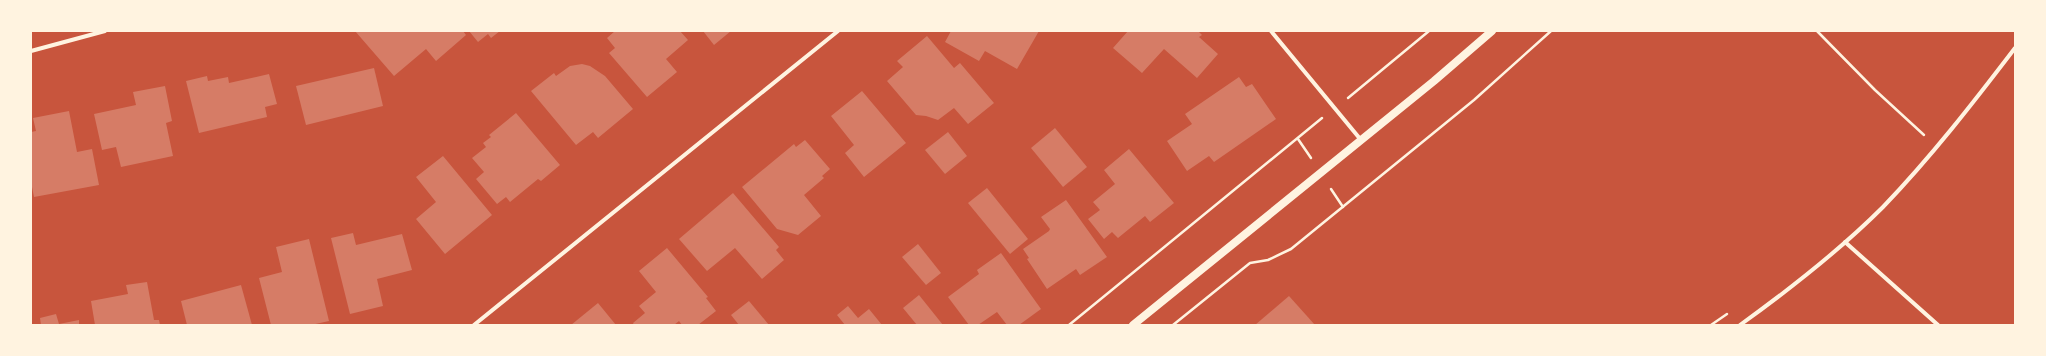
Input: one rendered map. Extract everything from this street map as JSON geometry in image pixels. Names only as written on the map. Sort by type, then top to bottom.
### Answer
[{"type":"main road","points":[[1133,325],[1361,140],[1492,31]]},
{"type":"street","points":[[31,51],[105,31]]},
{"type":"street","points":[[474,325],[838,31]]},
{"type":"street","points":[[1271,31],[1361,140]]},
{"type":"street","points":[[1740,325],[1804,277],[1883,207],[1952,131],[2015,48]]},
{"type":"street","points":[[1845,242],[1938,325]]},
{"type":"path","points":[[1069,325],[1429,31]]},
{"type":"path","points":[[1173,325],[1250,263],[1268,260],[1291,249],[1474,100],[1551,31]]},
{"type":"path","points":[[1817,31],[1874,90],[1926,137],[1930,131]]},
{"type":"path","points":[[1711,325],[1730,312]]},
{"type":"building","points":[[355,31],[463,31],[466,35],[436,61],[426,49],[394,76]]},
{"type":"building","points":[[469,31],[500,31],[491,38],[488,34],[478,42]]},
{"type":"building","points":[[615,31],[680,31],[688,40],[666,59],[677,72],[647,97],[609,53],[615,48],[607,38]]},
{"type":"building","points":[[703,31],[731,31],[714,45]]},
{"type":"building","points":[[951,31],[1039,31],[1017,69],[985,51],[979,61],[945,42]]},
{"type":"building","points":[[1128,31],[1198,31],[1202,35],[1199,37],[1218,54],[1197,78],[1164,49],[1142,73],[1113,48]]},
{"type":"building","points":[[927,36],[954,68],[960,63],[994,103],[968,124],[954,108],[938,120],[926,116],[916,115],[887,81],[903,67],[897,61]]},
{"type":"building","points":[[582,64],[590,66],[605,76],[633,109],[598,138],[593,132],[576,145],[531,91],[554,73],[556,76],[570,66]]},
{"type":"building","points":[[374,68],[383,106],[306,125],[296,86]]},
{"type":"building","points":[[269,74],[277,104],[265,107],[267,117],[199,133],[186,81],[207,76],[208,81],[228,77],[229,83]]},
{"type":"building","points":[[1239,77],[1246,87],[1252,84],[1276,119],[1214,162],[1209,156],[1187,171],[1167,141],[1192,124],[1185,114]]},
{"type":"building","points":[[165,86],[172,121],[166,123],[173,156],[121,167],[116,147],[102,150],[94,114],[136,105],[133,92]]},
{"type":"building","points":[[862,91],[906,143],[864,177],[845,153],[854,145],[831,116]]},
{"type":"building","points":[[69,111],[77,152],[92,149],[99,185],[34,197],[31,182],[31,132],[36,131],[33,118]]},
{"type":"building","points":[[516,113],[560,165],[541,181],[538,179],[510,202],[506,197],[497,204],[476,179],[484,172],[472,158],[486,147],[483,143],[491,137],[489,135]]},
{"type":"building","points":[[1055,128],[1087,167],[1063,187],[1031,148]]},
{"type":"building","points":[[948,132],[967,156],[945,174],[925,150]]},
{"type":"building","points":[[805,140],[830,169],[822,176],[824,178],[804,195],[821,216],[798,235],[777,229],[742,187],[794,144],[796,147]]},
{"type":"building","points":[[1129,149],[1174,203],[1150,222],[1145,216],[1118,238],[1112,232],[1104,239],[1088,219],[1100,210],[1093,202],[1115,184],[1104,170]]},
{"type":"building","points":[[443,156],[492,215],[445,254],[416,219],[436,202],[416,177]]},
{"type":"building","points":[[987,188],[1028,239],[1010,254],[968,203]]},
{"type":"building","points":[[733,193],[779,247],[776,250],[784,260],[762,279],[735,248],[707,271],[679,239]]},
{"type":"building","points":[[1066,200],[1107,257],[1080,275],[1076,269],[1047,289],[1027,259],[1029,258],[1023,249],[1049,231],[1050,229],[1041,217]]},
{"type":"building","points":[[353,233],[356,245],[402,234],[412,270],[377,279],[383,306],[350,314],[331,238]]},
{"type":"building","points":[[309,239],[329,321],[311,325],[271,325],[259,278],[282,272],[276,247]]},
{"type":"building","points":[[918,244],[941,273],[926,285],[902,257]]},
{"type":"building","points":[[667,248],[708,297],[706,298],[716,311],[698,325],[682,325],[679,321],[674,325],[634,325],[633,323],[645,313],[639,306],[656,292],[639,271]]},
{"type":"building","points":[[1001,253],[1041,309],[1019,325],[1007,325],[997,312],[978,325],[969,325],[948,297],[979,274],[977,270]]},
{"type":"building","points":[[147,282],[154,320],[159,320],[160,325],[95,325],[91,301],[128,294],[126,285]]},
{"type":"building","points":[[241,285],[252,325],[187,325],[181,301]]},
{"type":"building","points":[[919,295],[943,325],[917,325],[903,308]]},
{"type":"building","points":[[1289,296],[1315,325],[1255,325]]},
{"type":"building","points":[[749,301],[769,325],[739,325],[731,315]]},
{"type":"building","points":[[598,303],[616,325],[571,325]]},
{"type":"building","points":[[848,306],[858,318],[869,309],[882,325],[845,325],[837,315]]},
{"type":"building","points":[[56,314],[59,324],[79,320],[79,325],[41,325],[40,318]]}]
